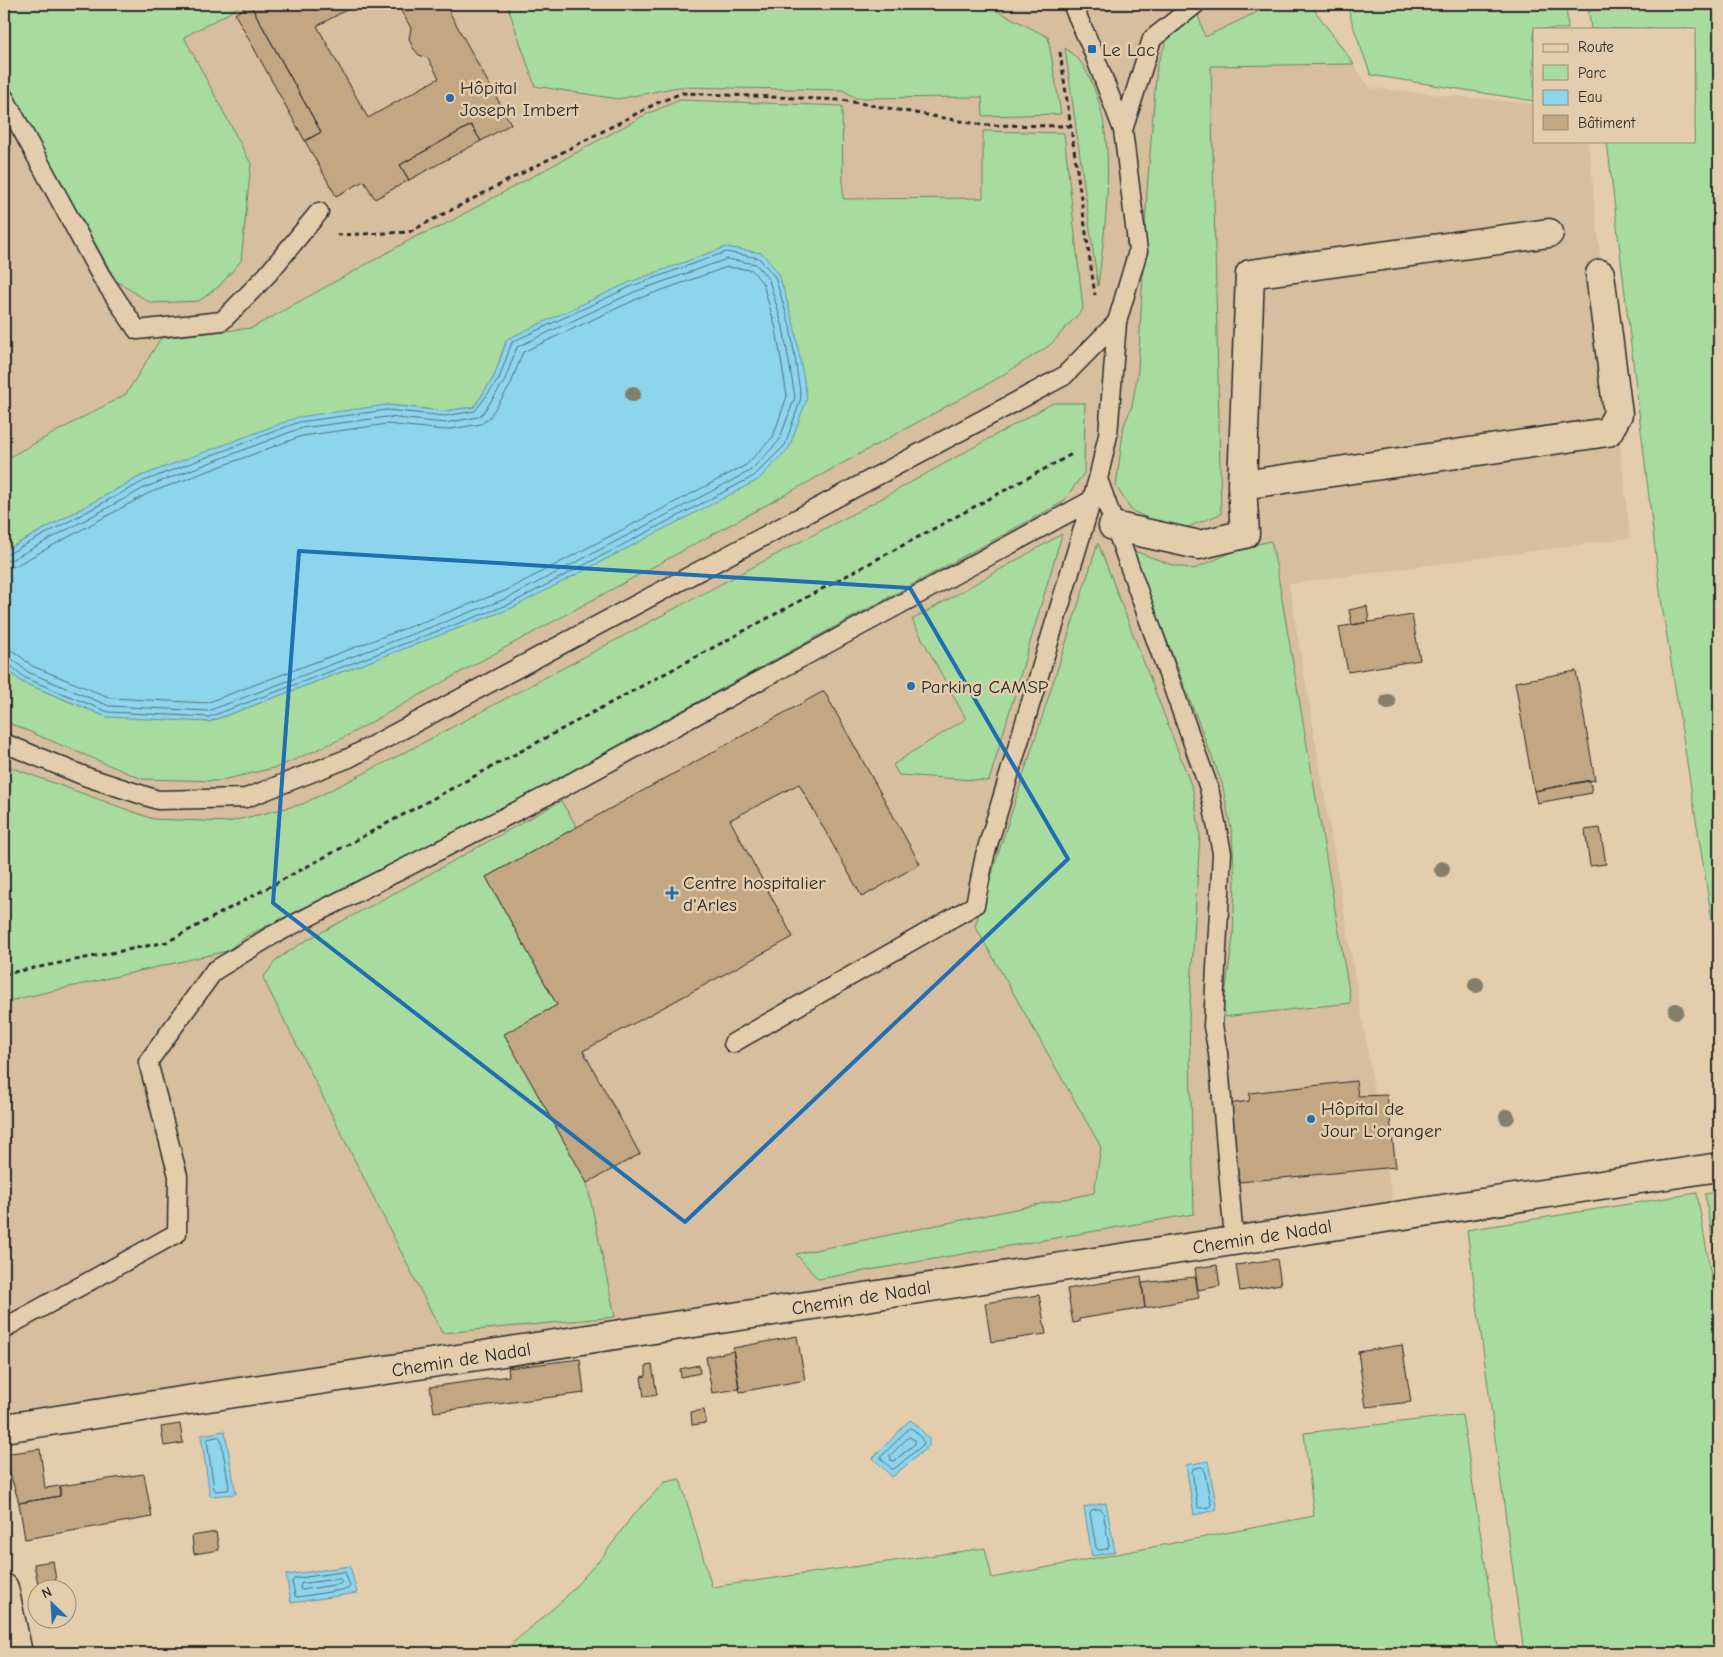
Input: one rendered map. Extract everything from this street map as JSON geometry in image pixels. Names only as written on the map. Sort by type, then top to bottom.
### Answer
[{"type":"street","points":[[1113,526],[1198,545],[1245,534],[1242,485],[1250,274],[1549,232]]},
{"type":"street","points":[[1242,485],[1608,432],[1618,414],[1600,274]]},
{"type":"street","name":"Chemin de Nadal","points":[[4,1428],[1719,1167]]},
{"type":"street","points":[[4,1588],[18,1653]]},
{"type":"lane","points":[[733,1043],[975,905],[984,856],[1098,479],[1108,435],[1118,322],[1138,251],[1124,130],[1081,21],[1070,4]]},
{"type":"lane","points":[[1124,130],[1152,40],[1196,4]]},
{"type":"lane","points":[[4,98],[101,276],[137,330],[222,321],[267,275],[319,212]]},
{"type":"lane","points":[[4,744],[87,777],[158,800],[246,798],[349,758],[1064,376],[1118,322]]},
{"type":"lane","points":[[1098,479],[1113,526],[1209,788],[1222,853],[1213,1026],[1218,1053],[1234,1240]]},
{"type":"lane","points":[[4,1331],[8,1326],[177,1233],[178,1176],[148,1062],[214,971],[271,936],[556,791],[1092,500]]},
{"type":"path","points":[[1118,322],[1094,294],[1060,47],[1081,21],[1097,12],[1122,4]]},
{"type":"path","points":[[319,212],[337,235],[409,232],[648,107],[682,92],[842,100],[983,125],[1070,126]]},
{"type":"path","points":[[4,974],[167,942],[1108,435]]},
{"type":"highlighted area","points":[[299,551],[910,588],[1068,859],[685,1222],[273,903]]},
{"type":"shaded area","name":"Centre hospitalier d'Arles","points":[[4,4],[1311,4],[1370,88],[1533,104],[1533,142],[1588,142],[1630,538],[1289,584],[1393,1203],[406,1358],[4,1411]]},
{"type":"green space","points":[[4,4],[241,4],[229,13],[184,37],[251,164],[241,261],[219,286],[199,301],[151,303],[116,281],[4,79]]},
{"type":"green space","points":[[507,4],[984,4],[1048,37],[1061,114],[983,116],[982,97],[856,98],[843,90],[678,87],[618,99],[535,86]]},
{"type":"green space","points":[[1274,4],[1310,4],[1354,64],[1211,66],[1221,514],[1185,528],[1159,524],[1131,510],[1116,486],[1124,425],[1132,406],[1138,371],[1147,191],[1157,65],[1167,40],[1198,15],[1205,37]]},
{"type":"green space","points":[[1347,4],[1566,4],[1568,28],[1533,28],[1533,101],[1371,75]]},
{"type":"green space","points":[[1588,4],[1719,4],[1719,964],[1661,599],[1607,142],[1696,142],[1696,28],[1591,28]]},
{"type":"green space","points":[[1065,48],[1082,64],[1094,89],[1102,115],[1106,143],[1108,172],[1107,202],[1098,286]]},
{"type":"green space","points":[[680,100],[842,106],[843,199],[983,198],[983,131],[1064,133],[1083,309],[1050,345],[993,381],[341,739],[278,767],[218,781],[142,779],[4,721],[4,667],[22,682],[102,715],[209,722],[516,606],[507,339],[494,377],[474,407],[444,411],[387,405],[141,476],[4,551],[4,460],[126,394],[161,338],[252,328],[417,236],[440,227],[645,115]]},
{"type":"green space","points":[[1053,403],[1085,403],[1084,473],[1063,502],[520,799],[247,936],[227,951],[4,1002],[4,765],[153,819],[228,822],[303,804],[398,756],[888,495]]},
{"type":"green space","points":[[1062,534],[989,781],[899,775],[893,765],[966,719],[912,620]]},
{"type":"green space","points":[[1271,541],[1351,1003],[1222,1017],[1233,937],[1235,881],[1232,834],[1222,783],[1132,550],[1172,565],[1194,569],[1244,547]]},
{"type":"green space","points":[[1098,543],[1193,790],[1200,834],[1189,1020],[1194,1214],[818,1279],[796,1254],[1094,1193],[1101,1147],[975,926]]},
{"type":"green space","points":[[561,801],[577,827],[486,877],[557,1005],[587,1183],[615,1317],[442,1333],[263,978],[277,959],[307,940]]},
{"type":"green space","points":[[1719,1192],[1719,1279],[1705,1194]]},
{"type":"green space","points":[[1697,1193],[1719,1323],[1719,1653],[1524,1653],[1467,1230]]},
{"type":"green space","points":[[1462,1415],[1499,1653],[501,1653],[563,1600],[604,1555],[632,1516],[665,1482],[680,1479],[712,1587],[985,1548],[992,1578],[1314,1516],[1304,1433]]},
{"type":"water","points":[[726,247],[762,253],[779,274],[794,325],[807,398],[789,448],[758,480],[512,608],[209,722],[107,717],[22,682],[4,667],[4,551],[141,476],[298,417],[387,405],[444,411],[474,407],[494,377],[507,339],[630,282]]},
{"type":"water","points":[[910,1420],[929,1439],[929,1446],[892,1477],[873,1458]]},
{"type":"water","points":[[225,1431],[236,1494],[210,1496],[201,1435]]},
{"type":"water","points":[[1208,1461],[1217,1510],[1194,1515],[1186,1465]]},
{"type":"water","points":[[1106,1503],[1115,1552],[1092,1556],[1084,1507]]},
{"type":"water","points":[[350,1566],[357,1593],[291,1603],[286,1575]]},
{"type":"building","name":"Hôpital Joseph Imbert","points":[[250,4],[357,4],[317,26],[368,118],[439,78],[428,58],[419,55],[413,48],[409,39],[411,28],[397,4],[445,4],[511,124],[481,141],[471,125],[400,165],[409,180],[375,199],[364,181],[336,196],[305,141],[321,132]]},
{"type":"building","points":[[250,4],[321,132],[305,141],[235,14]]},
{"type":"building","points":[[471,125],[481,141],[409,180],[400,165]]},
{"type":"building","points":[[1367,606],[1369,622],[1352,625],[1349,610]]},
{"type":"building","points":[[1412,615],[1420,660],[1348,672],[1339,627]]},
{"type":"building","points":[[1576,671],[1595,780],[1534,791],[1515,682]]},
{"type":"building","points":[[824,691],[920,864],[862,897],[799,784],[730,820],[793,937],[583,1051],[640,1154],[587,1183],[504,1034],[557,1005],[486,877]]},
{"type":"building","points":[[1590,780],[1592,793],[1537,803],[1534,791]]},
{"type":"building","points":[[1600,828],[1606,864],[1590,866],[1585,830]]},
{"type":"building","name":"Hôpital de Jour L'oranger","points":[[1356,1081],[1358,1096],[1387,1095],[1396,1167],[1239,1182],[1229,1104],[1249,1101],[1250,1093]]},
{"type":"building","points":[[1277,1259],[1281,1284],[1240,1291],[1236,1265]]},
{"type":"building","points":[[1217,1265],[1220,1286],[1198,1290],[1195,1268]]},
{"type":"building","points":[[1141,1276],[1145,1308],[1079,1319],[1079,1322],[1073,1323],[1067,1289]]},
{"type":"building","points":[[1195,1277],[1199,1298],[1145,1308],[1142,1283]]},
{"type":"building","points":[[1039,1295],[1046,1334],[991,1342],[985,1303]]},
{"type":"building","points":[[797,1336],[805,1380],[740,1392],[733,1348]]},
{"type":"building","points":[[1402,1345],[1411,1402],[1366,1407],[1358,1352]]},
{"type":"building","points":[[733,1351],[739,1389],[712,1393],[706,1357]]},
{"type":"building","points":[[580,1359],[584,1393],[434,1412],[430,1387],[509,1376],[508,1368]]},
{"type":"building","points":[[652,1365],[657,1395],[644,1397],[641,1377],[646,1376],[646,1366]]},
{"type":"building","points":[[699,1365],[700,1373],[681,1377],[680,1369]]},
{"type":"building","points":[[704,1410],[706,1423],[692,1425],[691,1412]]},
{"type":"building","points":[[180,1424],[183,1443],[164,1446],[161,1427]]},
{"type":"building","points":[[40,1449],[45,1488],[60,1486],[60,1496],[19,1503],[4,1454]]},
{"type":"building","points":[[144,1474],[152,1517],[25,1539],[19,1503],[60,1496],[60,1486]]},
{"type":"building","points":[[216,1532],[219,1550],[194,1554],[192,1536]]},
{"type":"building","points":[[53,1561],[56,1580],[37,1580],[34,1564]]},
{"type":"place","name":"Le Lac","points":[[1092,49]]},
{"type":"place","name":"Hôpital Joseph Imbert","points":[[450,98]]},
{"type":"place","name":"Parking CAMSP","points":[[911,686]]},
{"type":"place","name":"Centre hospitalier d'Arles","points":[[672,893]]},
{"type":"place","name":"Hôpital de Jour L'oranger","points":[[1311,1119]]}]
